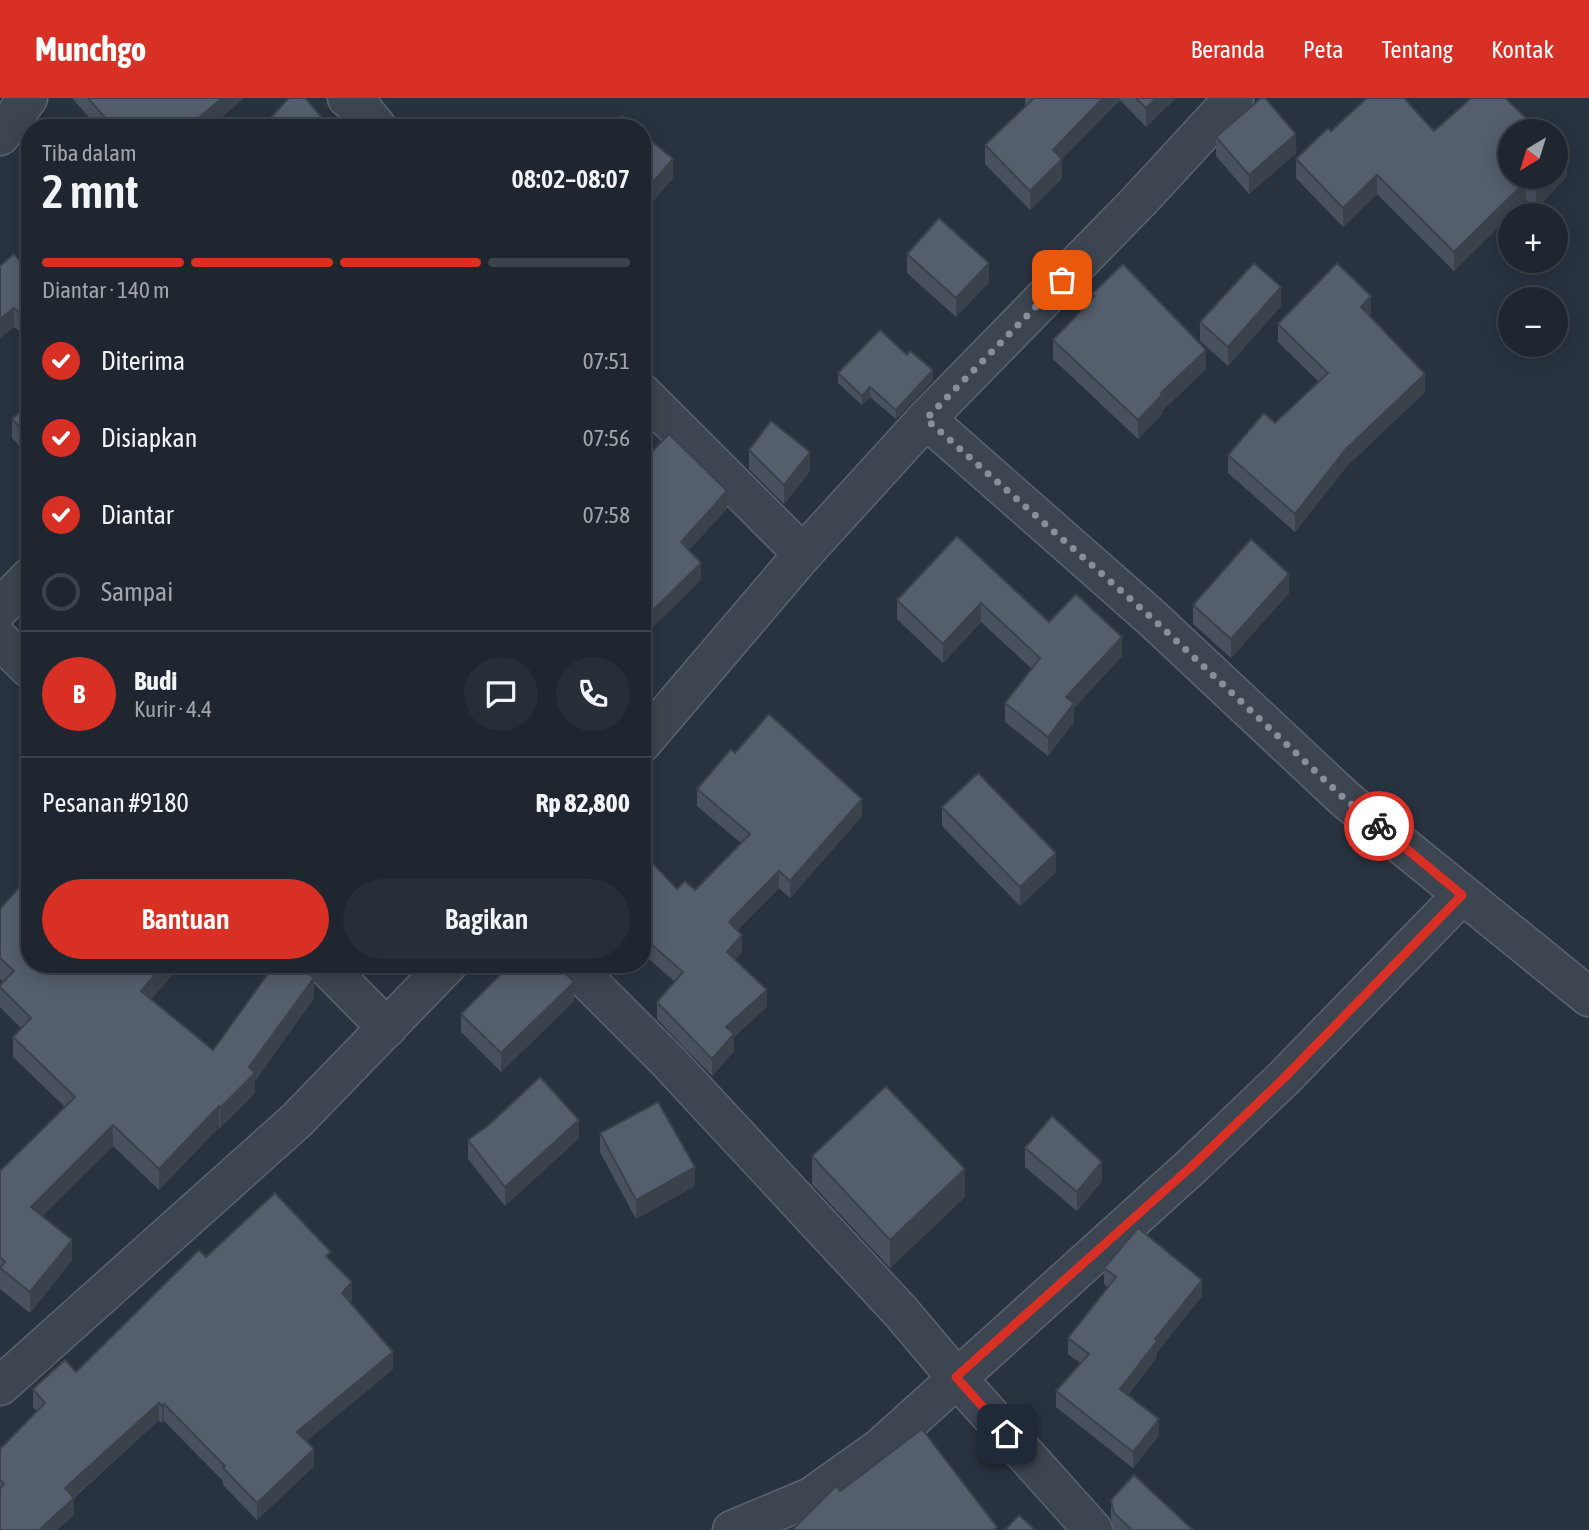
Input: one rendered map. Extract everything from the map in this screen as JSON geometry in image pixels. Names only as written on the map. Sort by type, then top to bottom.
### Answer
[{"type":"street","points":[[0,136],[28,98]]},
{"type":"street","points":[[347,98],[371,119]]},
{"type":"street","points":[[651,732],[803,554],[926,419],[1140,200],[1234,98]]},
{"type":"street","points":[[651,402],[803,554]]},
{"type":"street","points":[[926,419],[1152,618],[1345,799],[1589,998]]},
{"type":"street","points":[[0,608],[21,586]]},
{"type":"street","points":[[0,640],[21,660]]},
{"type":"street","points":[[732,1530],[811,1497],[880,1448],[1182,1175],[1284,1078],[1462,895]]},
{"type":"street","points":[[333,973],[387,1028]]},
{"type":"street","points":[[0,1386],[297,1120],[439,973]]},
{"type":"street","points":[[580,973],[667,1060],[901,1312],[1093,1530]]},
{"type":"building","points":[[88,98],[222,98],[198,119],[106,119]]},
{"type":"building","points":[[289,98],[305,98],[323,119],[269,119]]},
{"type":"building","points":[[1032,98],[1103,98],[1053,150],[1062,159],[1030,191],[985,145]]},
{"type":"building","points":[[1136,98],[1156,98],[1146,108]]},
{"type":"building","points":[[1261,98],[1265,98],[1296,134],[1249,175],[1216,137]]},
{"type":"building","points":[[1367,98],[1404,98],[1434,131],[1471,98],[1505,98],[1527,119],[1498,119],[1498,189],[1518,189],[1504,203],[1498,203],[1498,209],[1454,252],[1377,175],[1343,208],[1296,159],[1328,128],[1331,131]]},
{"type":"building","points":[[651,141],[673,159],[651,185]]},
{"type":"building","points":[[939,218],[989,263],[956,298],[907,254]]},
{"type":"building","points":[[14,254],[21,263],[21,314],[14,308],[0,319],[0,266]]},
{"type":"building","points":[[1254,263],[1281,287],[1228,347],[1200,322]]},
{"type":"building","points":[[1337,263],[1371,296],[1361,307],[1425,374],[1346,449],[1295,514],[1228,455],[1264,413],[1275,423],[1328,373],[1278,324]]},
{"type":"building","points":[[1123,264],[1206,350],[1161,393],[1163,394],[1138,420],[1053,340],[1095,296],[1092,294]]},
{"type":"building","points":[[880,330],[907,355],[910,351],[933,370],[896,410],[870,387],[862,396],[838,373]]},
{"type":"building","points":[[21,410],[21,428],[12,419]]},
{"type":"building","points":[[771,421],[810,452],[784,485],[749,450]]},
{"type":"building","points":[[669,434],[727,491],[681,542],[701,563],[651,612],[651,453]]},
{"type":"building","points":[[957,536],[1049,622],[1076,594],[1122,637],[1066,697],[1074,703],[1048,737],[1005,703],[1040,658],[981,603],[943,644],[897,600]]},
{"type":"building","points":[[1251,539],[1289,574],[1231,639],[1193,605]]},
{"type":"building","points":[[769,714],[862,799],[790,881],[779,871],[729,922],[742,935],[727,952],[767,990],[726,1027],[734,1034],[712,1059],[657,1002],[683,972],[651,944],[651,862],[677,889],[685,881],[695,890],[750,834],[697,789],[731,749],[735,753]]},
{"type":"building","points":[[978,773],[1056,853],[1020,887],[942,807]]},
{"type":"building","points":[[21,885],[21,973],[156,973],[141,991],[213,1050],[269,973],[308,973],[314,978],[249,1067],[255,1073],[220,1108],[219,1106],[159,1169],[113,1125],[31,1207],[72,1240],[30,1292],[0,1268],[5,1262],[0,1257],[0,1171],[75,1097],[13,1037],[31,1018],[0,987],[14,971],[0,958],[0,909]]},
{"type":"building","points":[[502,973],[565,973],[574,982],[501,1053],[461,1014]]},
{"type":"building","points":[[540,1077],[579,1120],[505,1187],[468,1140],[490,1124]]},
{"type":"building","points":[[886,1086],[965,1169],[890,1240],[812,1156]]},
{"type":"building","points":[[658,1102],[695,1167],[636,1200],[600,1133]]},
{"type":"building","points":[[1052,1116],[1102,1162],[1077,1192],[1025,1148]]},
{"type":"building","points":[[275,1193],[331,1252],[326,1256],[352,1282],[342,1293],[393,1352],[297,1432],[314,1449],[257,1503],[223,1468],[225,1466],[164,1404],[162,1406],[159,1403],[65,1488],[74,1498],[39,1530],[0,1530],[0,1489],[4,1484],[0,1480],[0,1449],[45,1403],[33,1389],[65,1360],[76,1372],[199,1250],[206,1257]]},
{"type":"building","points":[[1138,1228],[1202,1280],[1120,1389],[1159,1419],[1133,1452],[1056,1391],[1089,1354],[1068,1338],[1116,1277],[1104,1268]]},
{"type":"building","points":[[922,1429],[997,1527],[993,1530],[792,1530],[836,1486],[840,1491]]},
{"type":"building","points":[[1134,1475],[1193,1530],[1132,1530],[1114,1513],[1111,1500]]},
{"type":"building","points":[[1019,1515],[1035,1530],[1005,1530]]},
{"type":"way so far","points":[[1062,280],[926,419],[1152,618],[1345,799],[1379,826]]},
{"type":"route","points":[[1007,1434],[956,1377],[1192,1166],[1284,1078],[1462,895],[1379,826]]}]
